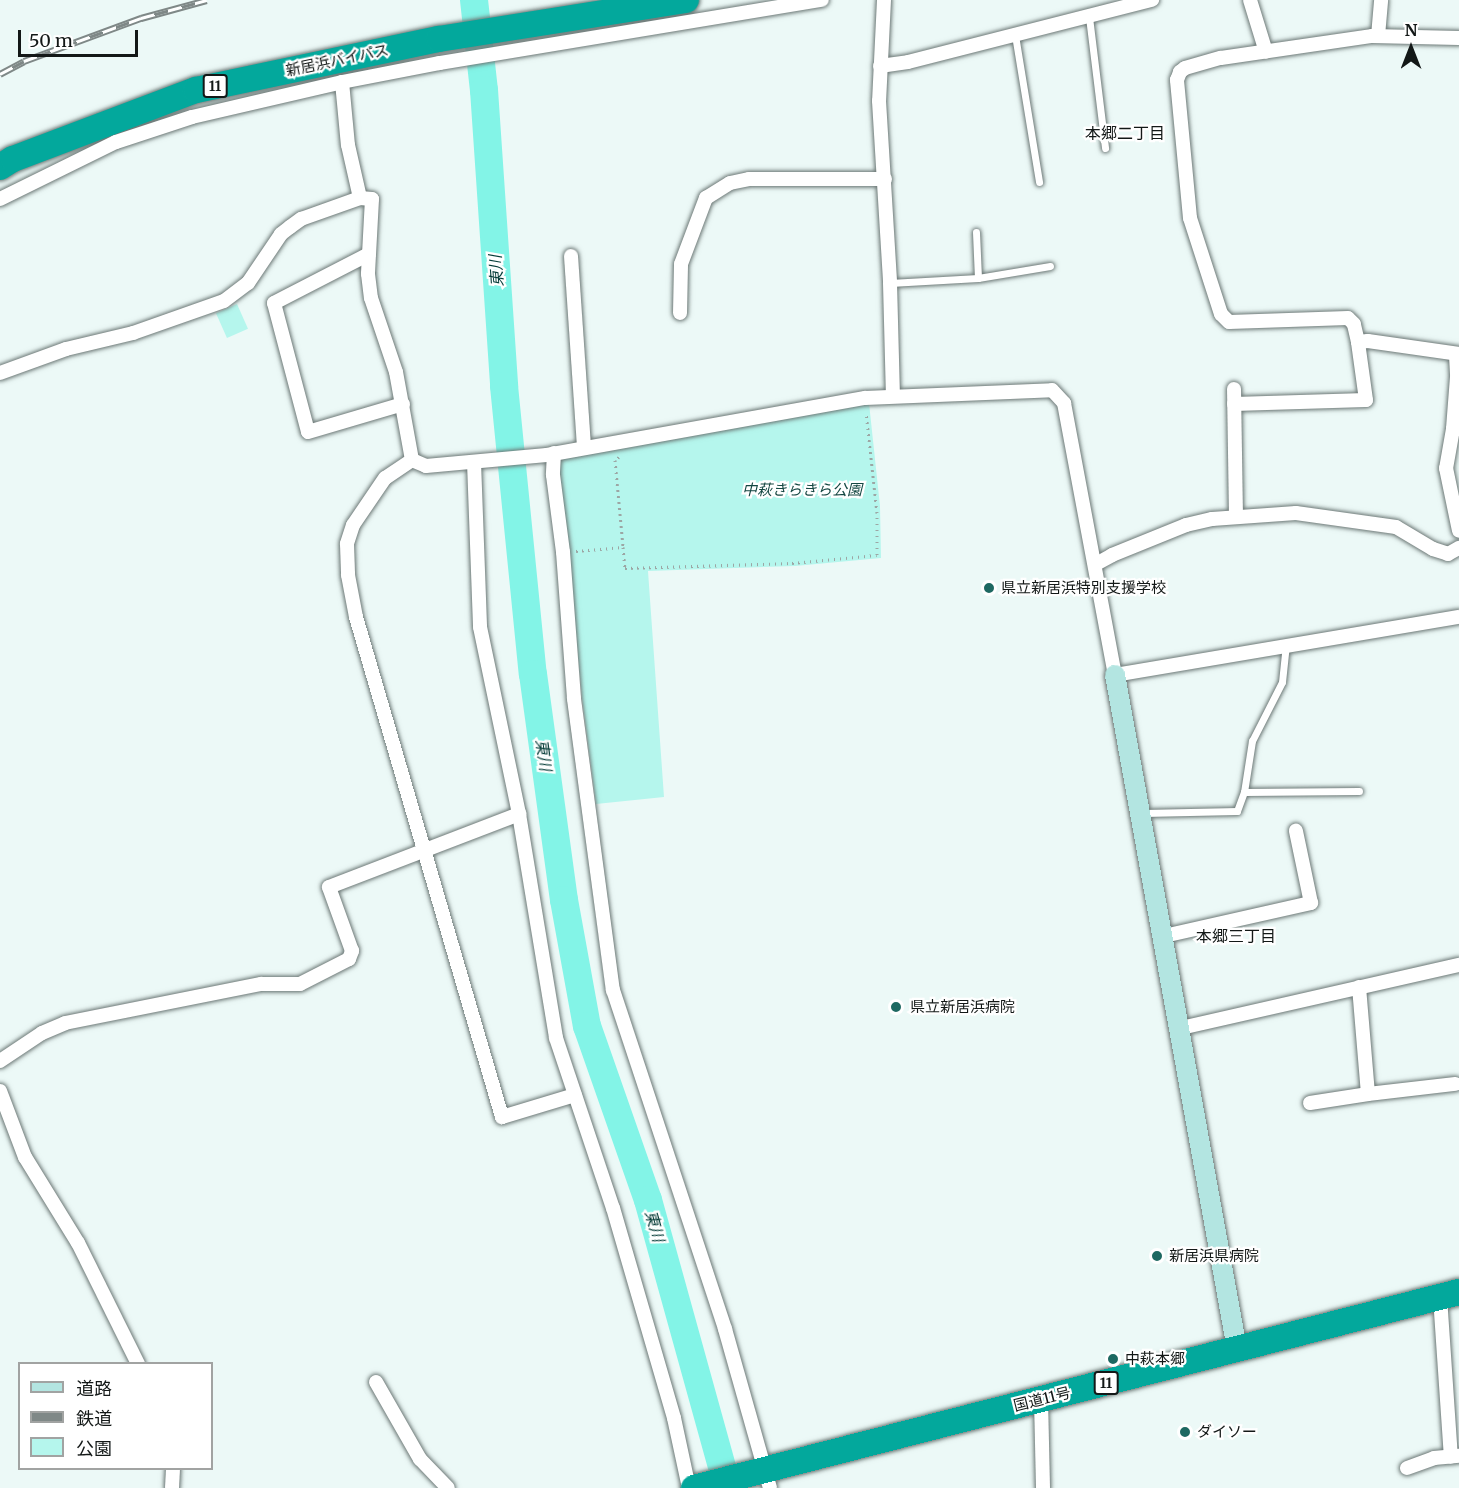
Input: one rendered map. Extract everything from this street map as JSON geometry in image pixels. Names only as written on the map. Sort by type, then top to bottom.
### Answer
[{"type":"highway","name":"新居浜バイパス","points":[[0,167],[13,159],[196,90],[440,51],[520,27],[686,0]]},
{"type":"highway","name":"国道11号","points":[[694,1487],[762,1477],[1041,1400],[1450,1294]]},
{"type":"street","points":[[0,199],[117,142],[192,117],[342,82],[440,51],[519,52],[822,0]]},
{"type":"street","points":[[884,0],[879,101],[890,283],[893,395]]},
{"type":"street","points":[[880,66],[908,62],[1152,0]]},
{"type":"street","points":[[1250,0],[1266,52]]},
{"type":"street","points":[[1378,36],[1382,0]]},
{"type":"street","points":[[1234,404],[1366,400],[1358,342],[1354,324],[1347,318],[1229,322],[1221,314],[1191,218],[1177,80],[1185,68],[1221,58],[1378,36],[1459,38]]},
{"type":"street","points":[[342,82],[348,145],[360,198]]},
{"type":"street","points":[[680,314],[681,264],[706,198],[730,183],[749,179],[885,179]]},
{"type":"street","points":[[0,373],[66,349],[133,333],[224,302],[248,283],[281,234],[301,219],[360,198],[372,199],[369,254],[371,298],[396,372],[412,460]]},
{"type":"street","points":[[369,254],[274,303],[308,432],[403,404]]},
{"type":"street","points":[[572,256],[585,447]]},
{"type":"street","points":[[1358,342],[1368,341],[1458,355],[1456,429],[1446,468],[1459,531]]},
{"type":"street","points":[[1234,389],[1236,517]]},
{"type":"street","points":[[412,460],[426,466],[550,454],[893,395],[1052,390],[1064,403],[1096,564],[1237,1348]]},
{"type":"street","points":[[550,454],[563,552],[574,699],[613,990],[725,1329],[762,1477]]},
{"type":"street","points":[[412,460],[385,478],[353,525],[347,544],[348,575],[374,687],[502,1117],[575,1095]]},
{"type":"street","points":[[480,462],[480,627],[519,814],[556,1038],[613,1208],[694,1487]]},
{"type":"street","points":[[1096,564],[1112,555],[1186,525],[1236,517],[1296,513],[1396,527],[1433,549],[1448,554],[1459,548]]},
{"type":"street","points":[[1115,675],[1459,617]]},
{"type":"street","points":[[0,1061],[42,1033],[65,1023],[261,984],[300,984],[349,959],[352,951],[329,886],[519,814]]},
{"type":"street","points":[[1164,936],[1311,903],[1296,831]]},
{"type":"street","points":[[1181,1028],[1459,965]]},
{"type":"street","points":[[1359,987],[1368,1094]]},
{"type":"street","points":[[1310,1103],[1455,1084]]},
{"type":"street","points":[[0,1091],[25,1157],[78,1243],[137,1362]]},
{"type":"street","points":[[1407,1468],[1434,1458],[1455,1456],[1450,1294]]},
{"type":"street","points":[[376,1382],[420,1459],[448,1488]]},
{"type":"street","points":[[1041,1400],[1044,1488]]},
{"type":"street","points":[[172,1488],[173,1470]]},
{"type":"lane","points":[[1089,17],[1105,148]]},
{"type":"lane","points":[[1015,35],[1039,182]]},
{"type":"lane","points":[[975,232],[978,278]]},
{"type":"lane","points":[[890,283],[978,278],[1050,266]]},
{"type":"lane","points":[[1141,813],[1237,812],[1244,792],[1252,741],[1282,682],[1286,646]]},
{"type":"lane","points":[[1244,792],[1359,791]]},
{"type":"path","points":[[621,454],[615,460],[625,568],[792,563],[877,555],[877,513],[866,410],[858,410]]},
{"type":"path","points":[[563,552],[623,547]]},
{"type":"green space","points":[[237,304],[248,329],[227,338],[216,313]]},
{"type":"green space","name":"中萩きらきら公園","points":[[869,403],[880,506],[881,558],[795,566],[648,571],[664,797],[596,804],[582,697],[559,462],[563,456]]},
{"type":"waterway","name":"東川","points":[[474,0],[484,90],[504,386],[533,674],[564,900],[587,1026],[648,1200],[728,1488]]},
{"type":"railway","points":[[0,74],[24,61],[141,18],[207,0]]},
{"type":"place","name":"県立新居浜特別支援学校","points":[[989,588]]},
{"type":"place","name":"県立新居浜病院","points":[[896,1007]]},
{"type":"place","name":"新居浜県病院","points":[[1157,1256]]},
{"type":"place","name":"中萩本郷","points":[[1113,1359]]},
{"type":"place","name":"ダイソー","points":[[1185,1432]]},
{"type":"district","name":"本郷二丁目","points":[[1125,133]]},
{"type":"district","name":"本郷三丁目","points":[[1236,936]]}]
